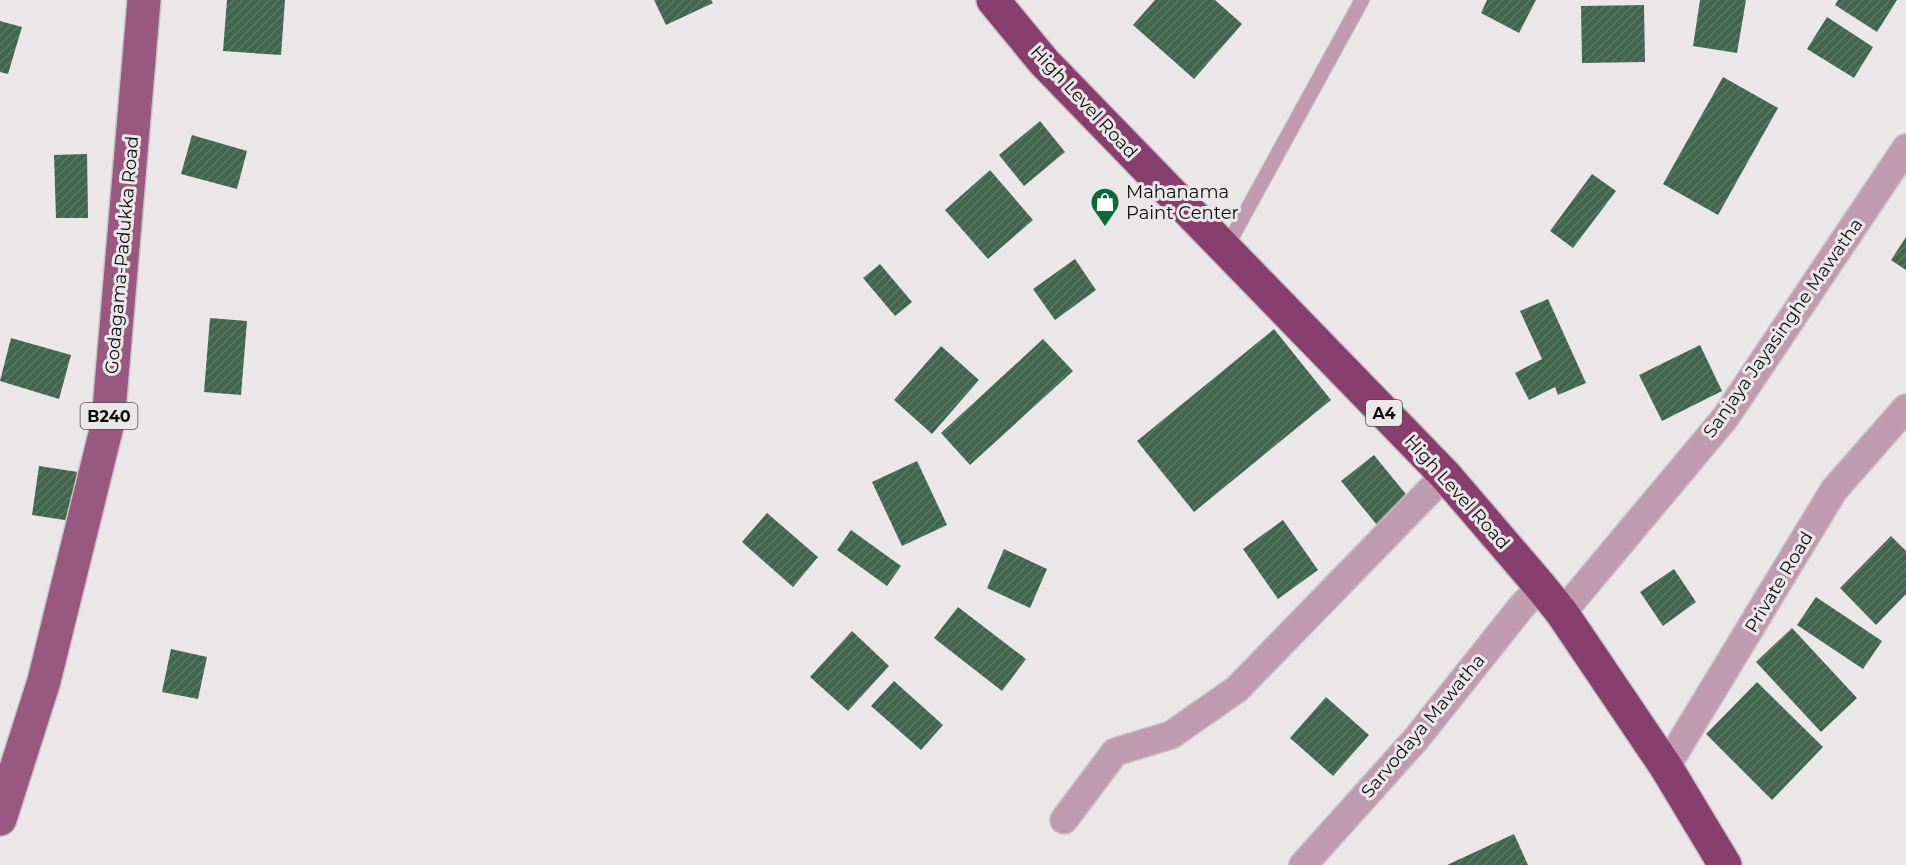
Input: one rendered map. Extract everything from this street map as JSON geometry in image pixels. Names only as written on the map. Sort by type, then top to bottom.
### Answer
[{"type":"highway","name":"High Level Road","points":[[993,0],[1044,62],[1444,475],[1541,587],[1562,613],[1666,767],[1725,865]]},
{"type":"main road","name":"Godagama-Padukka Road","points":[[0,819],[44,681],[108,422],[144,0]]},
{"type":"street","name":"Sanjaya Jayasinghe Mawatha","points":[[1562,613],[1725,418],[1906,148]]},
{"type":"street","name":"Private Road","points":[[1666,767],[1834,490],[1906,408]]},
{"type":"street","points":[[1064,820],[1115,752],[1171,735],[1237,689],[1444,475]]},
{"type":"street","name":"Sarvodaya Mawatha","points":[[1303,865],[1416,739],[1522,606],[1541,587]]},
{"type":"lane","points":[[1225,249],[1362,0]]},
{"type":"building","points":[[227,0],[285,0],[281,55],[223,51]]},
{"type":"building","points":[[654,0],[711,0],[713,3],[666,25]]},
{"type":"building","points":[[1155,0],[1215,0],[1242,24],[1194,79],[1133,25]]},
{"type":"building","points":[[1487,0],[1536,0],[1519,33],[1481,13]]},
{"type":"building","points":[[1700,0],[1746,0],[1737,53],[1693,46]]},
{"type":"building","points":[[1838,0],[1897,0],[1877,32],[1835,5]]},
{"type":"building","points":[[1644,5],[1645,62],[1582,63],[1581,6]]},
{"type":"building","points":[[1827,17],[1873,47],[1854,78],[1807,49]]},
{"type":"building","points":[[0,21],[22,27],[8,74],[0,72]]},
{"type":"building","points":[[1723,77],[1778,108],[1718,215],[1663,184]]},
{"type":"building","points":[[1040,121],[1065,152],[1024,186],[999,155]]},
{"type":"building","points":[[192,135],[247,151],[237,189],[181,174]]},
{"type":"building","points":[[87,154],[88,218],[56,218],[54,155]]},
{"type":"building","points":[[990,170],[1033,220],[988,259],[945,210]]},
{"type":"building","points":[[1592,174],[1616,191],[1573,248],[1550,231]]},
{"type":"building","points":[[1906,237],[1906,270],[1891,260]]},
{"type":"building","points":[[1075,259],[1096,290],[1055,320],[1033,289]]},
{"type":"building","points":[[880,264],[912,302],[895,316],[863,278]]},
{"type":"building","points":[[1548,299],[1586,383],[1558,395],[1555,387],[1529,400],[1515,373],[1542,359],[1520,311]]},
{"type":"building","points":[[210,318],[247,321],[241,395],[204,392]]},
{"type":"building","points":[[1274,329],[1331,400],[1194,512],[1137,441]]},
{"type":"building","points":[[11,338],[71,355],[59,399],[0,381]]},
{"type":"building","points":[[1043,339],[1073,371],[970,465],[941,433]]},
{"type":"building","points":[[1700,345],[1722,391],[1662,421],[1639,375]]},
{"type":"building","points":[[941,346],[979,380],[932,434],[894,400]]},
{"type":"building","points":[[1374,455],[1409,498],[1377,525],[1341,481]]},
{"type":"building","points":[[917,461],[947,525],[902,546],[872,482]]},
{"type":"building","points":[[39,466],[78,472],[71,521],[32,515]]},
{"type":"building","points":[[767,513],[818,557],[793,587],[742,542]]},
{"type":"building","points":[[1283,520],[1318,570],[1278,599],[1243,549]]},
{"type":"building","points":[[851,530],[901,566],[887,586],[837,550]]},
{"type":"building","points":[[1891,536],[1906,551],[1906,594],[1876,625],[1840,588]]},
{"type":"building","points":[[1004,549],[1047,569],[1030,608],[987,588]]},
{"type":"building","points":[[1674,569],[1696,602],[1663,626],[1640,592]]},
{"type":"building","points":[[1816,597],[1882,641],[1863,669],[1797,625]]},
{"type":"building","points":[[958,607],[1026,659],[1002,691],[934,638]]},
{"type":"building","points":[[1792,628],[1857,698],[1821,732],[1756,662]]},
{"type":"building","points":[[852,631],[889,666],[848,711],[810,677]]},
{"type":"building","points":[[171,649],[207,657],[198,699],[162,692]]},
{"type":"building","points":[[894,681],[943,725],[921,750],[871,706]]},
{"type":"building","points":[[1757,682],[1823,747],[1772,800],[1706,734]]},
{"type":"building","points":[[1326,697],[1369,735],[1333,776],[1290,738]]},
{"type":"building","points":[[1514,834],[1528,865],[1447,865]]},
{"type":"place","name":"Mahanama Paint Center","points":[[1105,228]]}]
